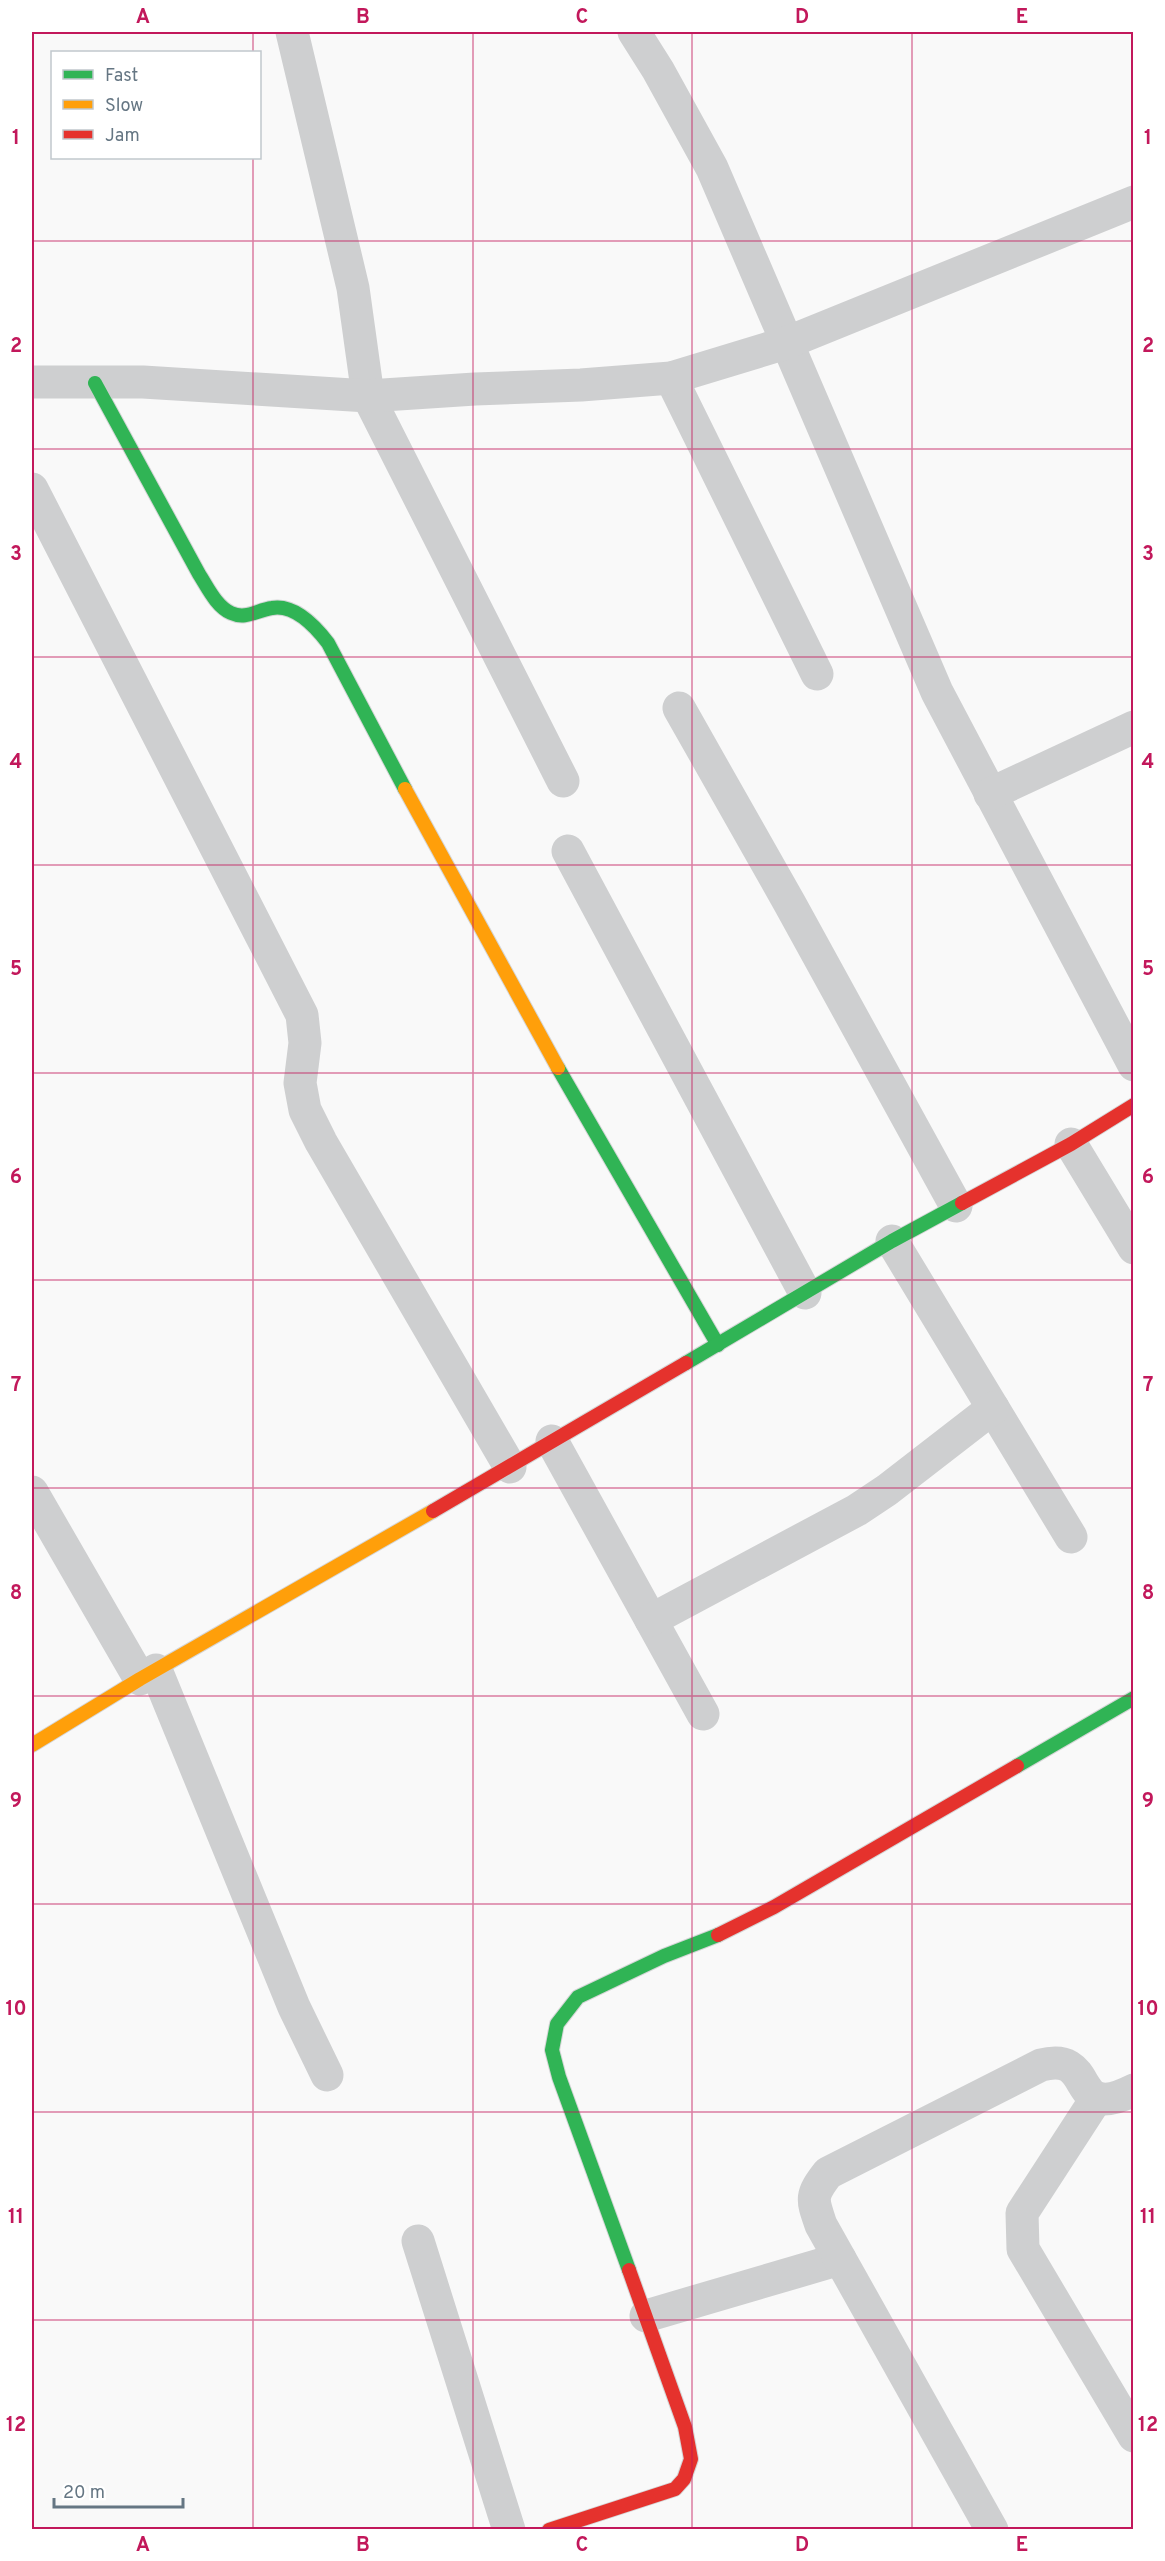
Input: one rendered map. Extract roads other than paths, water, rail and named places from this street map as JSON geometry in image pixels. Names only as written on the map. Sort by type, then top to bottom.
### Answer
[{"type":"street","points":[[292,32],[353,288],[368,396],[564,781]]},
{"type":"street","points":[[634,32],[658,70],[712,168],[937,692],[1134,1065]]},
{"type":"street","points":[[32,382],[143,382],[368,396],[475,389],[581,386],[671,378],[786,343],[1134,202]]},
{"type":"street","points":[[671,378],[817,674]]},
{"type":"street","points":[[95,383],[199,574],[217,601],[229,613],[243,617],[274,608],[290,611],[318,628],[328,643],[568,1086],[718,1345]]},
{"type":"street","points":[[32,489],[302,1015],[305,1043],[300,1083],[304,1110],[510,1467]]},
{"type":"street","points":[[679,708],[956,1206]]},
{"type":"street","points":[[990,794],[1134,727]]},
{"type":"street","points":[[568,851],[805,1293]]},
{"type":"street","points":[[32,1745],[148,1674],[510,1467],[892,1241],[1071,1144],[1134,1105]]},
{"type":"street","points":[[1071,1144],[1134,1248]]},
{"type":"street","points":[[892,1241],[1071,1537]]},
{"type":"street","points":[[651,1620],[857,1510],[887,1490],[993,1408]]},
{"type":"street","points":[[552,1441],[703,1714]]},
{"type":"street","points":[[32,1492],[148,1674],[294,2007],[327,2075]]},
{"type":"street","points":[[549,2529],[675,2489],[686,2479],[692,2465],[690,2443],[678,2404],[570,2112],[552,2050],[557,2024],[578,1997],[664,1956],[722,1933],[774,1907],[1134,1698]]},
{"type":"street","points":[[992,2529],[821,2225],[813,2200],[818,2186],[828,2173],[1041,2065],[1055,2061],[1067,2063],[1076,2070],[1087,2092],[1096,2099],[1110,2098],[1134,2090]]},
{"type":"street","points":[[1096,2099],[1022,2213],[1023,2249],[1134,2436]]},
{"type":"street","points":[[418,2241],[509,2529]]},
{"type":"street","points":[[646,2316],[840,2259]]}]
